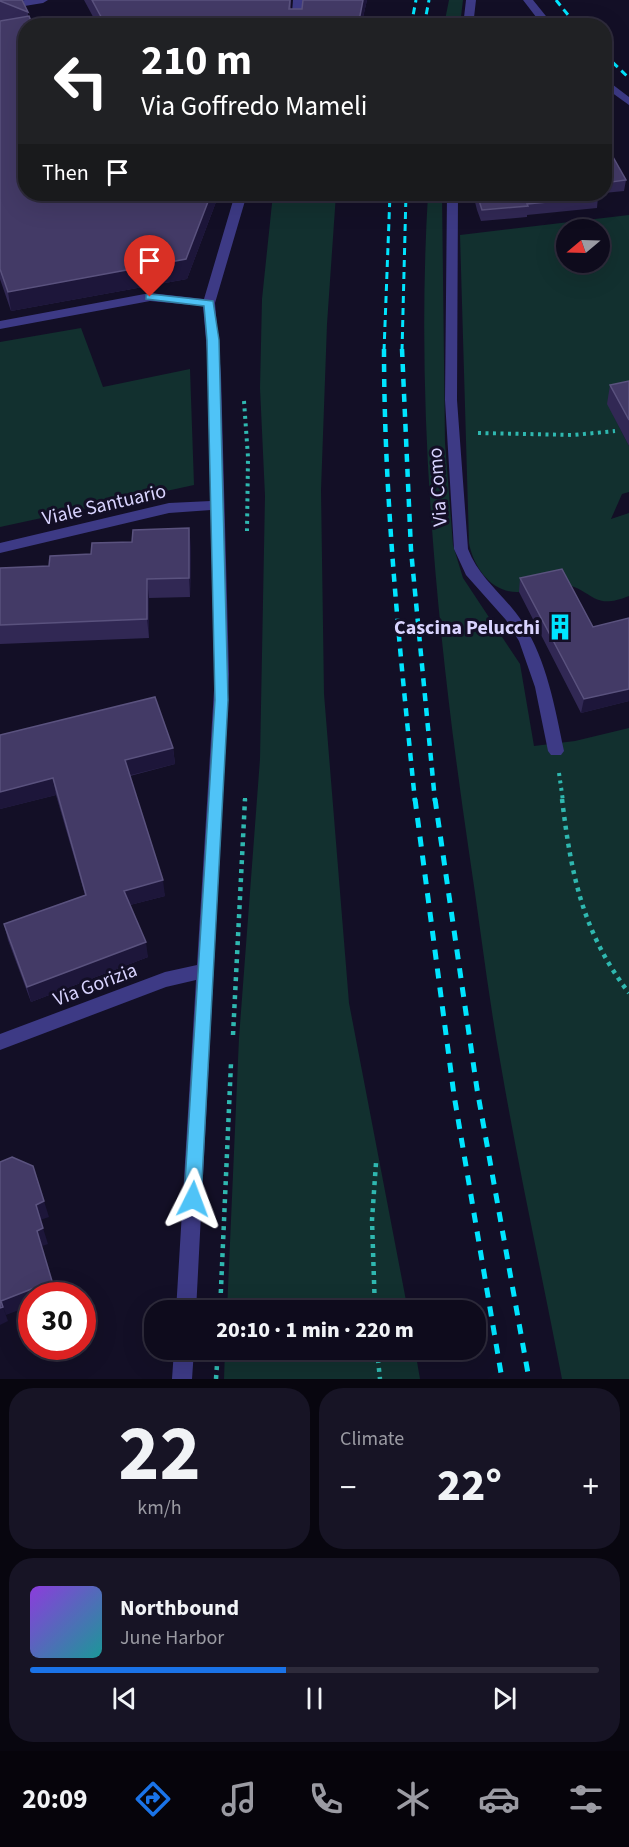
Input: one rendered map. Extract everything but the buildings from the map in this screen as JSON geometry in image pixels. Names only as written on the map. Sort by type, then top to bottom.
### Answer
[{"type":"street","points":[[0,7],[43,0]]},
{"type":"street","points":[[297,18],[298,0]]},
{"type":"street","points":[[469,18],[471,0]]},
{"type":"street","points":[[528,0],[543,18]]},
{"type":"street","points":[[612,88],[629,102]]},
{"type":"street","points":[[187,1300],[222,700],[214,375],[209,303],[239,201]]},
{"type":"street","name":"Via Como","points":[[452,201],[450,244],[453,434],[460,538],[465,562],[474,577],[505,608],[519,627],[529,648],[539,674],[556,751]]},
{"type":"street","points":[[0,325],[150,297],[209,303]]},
{"type":"street","name":"Viale Santuario","points":[[0,548],[169,508],[218,506]]},
{"type":"street","name":"Via Gorizia","points":[[0,1042],[165,980],[206,970]]},
{"type":"street","points":[[182,1379],[183,1360]]},
{"type":"path","points":[[453,434],[574,435],[615,431]]},
{"type":"path","points":[[556,751],[578,896],[595,937],[618,979],[629,993]]},
{"type":"path","points":[[375,1300],[372,1220],[376,1163]]},
{"type":"path","points":[[216,1379],[217,1360]]},
{"type":"path","points":[[378,1360],[380,1379]]},
{"type":"green space","points":[[449,0],[463,0],[461,18],[445,18]]},
{"type":"green space","points":[[272,201],[336,201],[327,324],[321,490],[324,694],[349,1003],[406,1300],[227,1300],[239,1038],[260,759],[265,496],[260,388],[262,299]]},
{"type":"green space","points":[[428,201],[442,201],[445,443],[453,545],[463,578],[520,664],[534,746],[575,741],[629,728],[629,1379],[562,1379],[515,1145],[488,986],[447,688],[427,441],[424,359]]},
{"type":"green space","points":[[629,215],[629,400],[613,415],[629,446],[629,492],[622,494],[611,519],[629,513],[629,596],[617,600],[600,600],[574,587],[558,583],[518,592],[508,591],[492,583],[479,569],[469,543],[460,235],[556,224],[556,273],[610,273],[610,219],[595,219]]},
{"type":"green space","points":[[81,328],[103,387],[190,369],[194,485],[0,527],[0,342]]},
{"type":"green space","points":[[225,1360],[417,1360],[420,1379],[224,1379]]},
{"type":"railway","points":[[413,18],[416,0]]},
{"type":"railway","points":[[426,18],[429,0]]},
{"type":"railway","points":[[556,0],[571,18]]},
{"type":"railway","points":[[612,62],[629,78]]},
{"type":"railway","points":[[384,350],[390,201]]},
{"type":"railway","points":[[402,350],[406,201]]},
{"type":"railway","points":[[384,350],[390,519],[415,801]]},
{"type":"railway","points":[[402,350],[411,550],[435,801]]},
{"type":"railway","points":[[415,799],[454,1095],[502,1379]]},
{"type":"railway","points":[[435,799],[477,1089],[529,1379]]},
{"type":"place","name":"Cascina Pelucchi","points":[[560,627]]},
{"type":"route","points":[[150,297],[209,303],[213,340],[222,700],[193,1199]]}]
